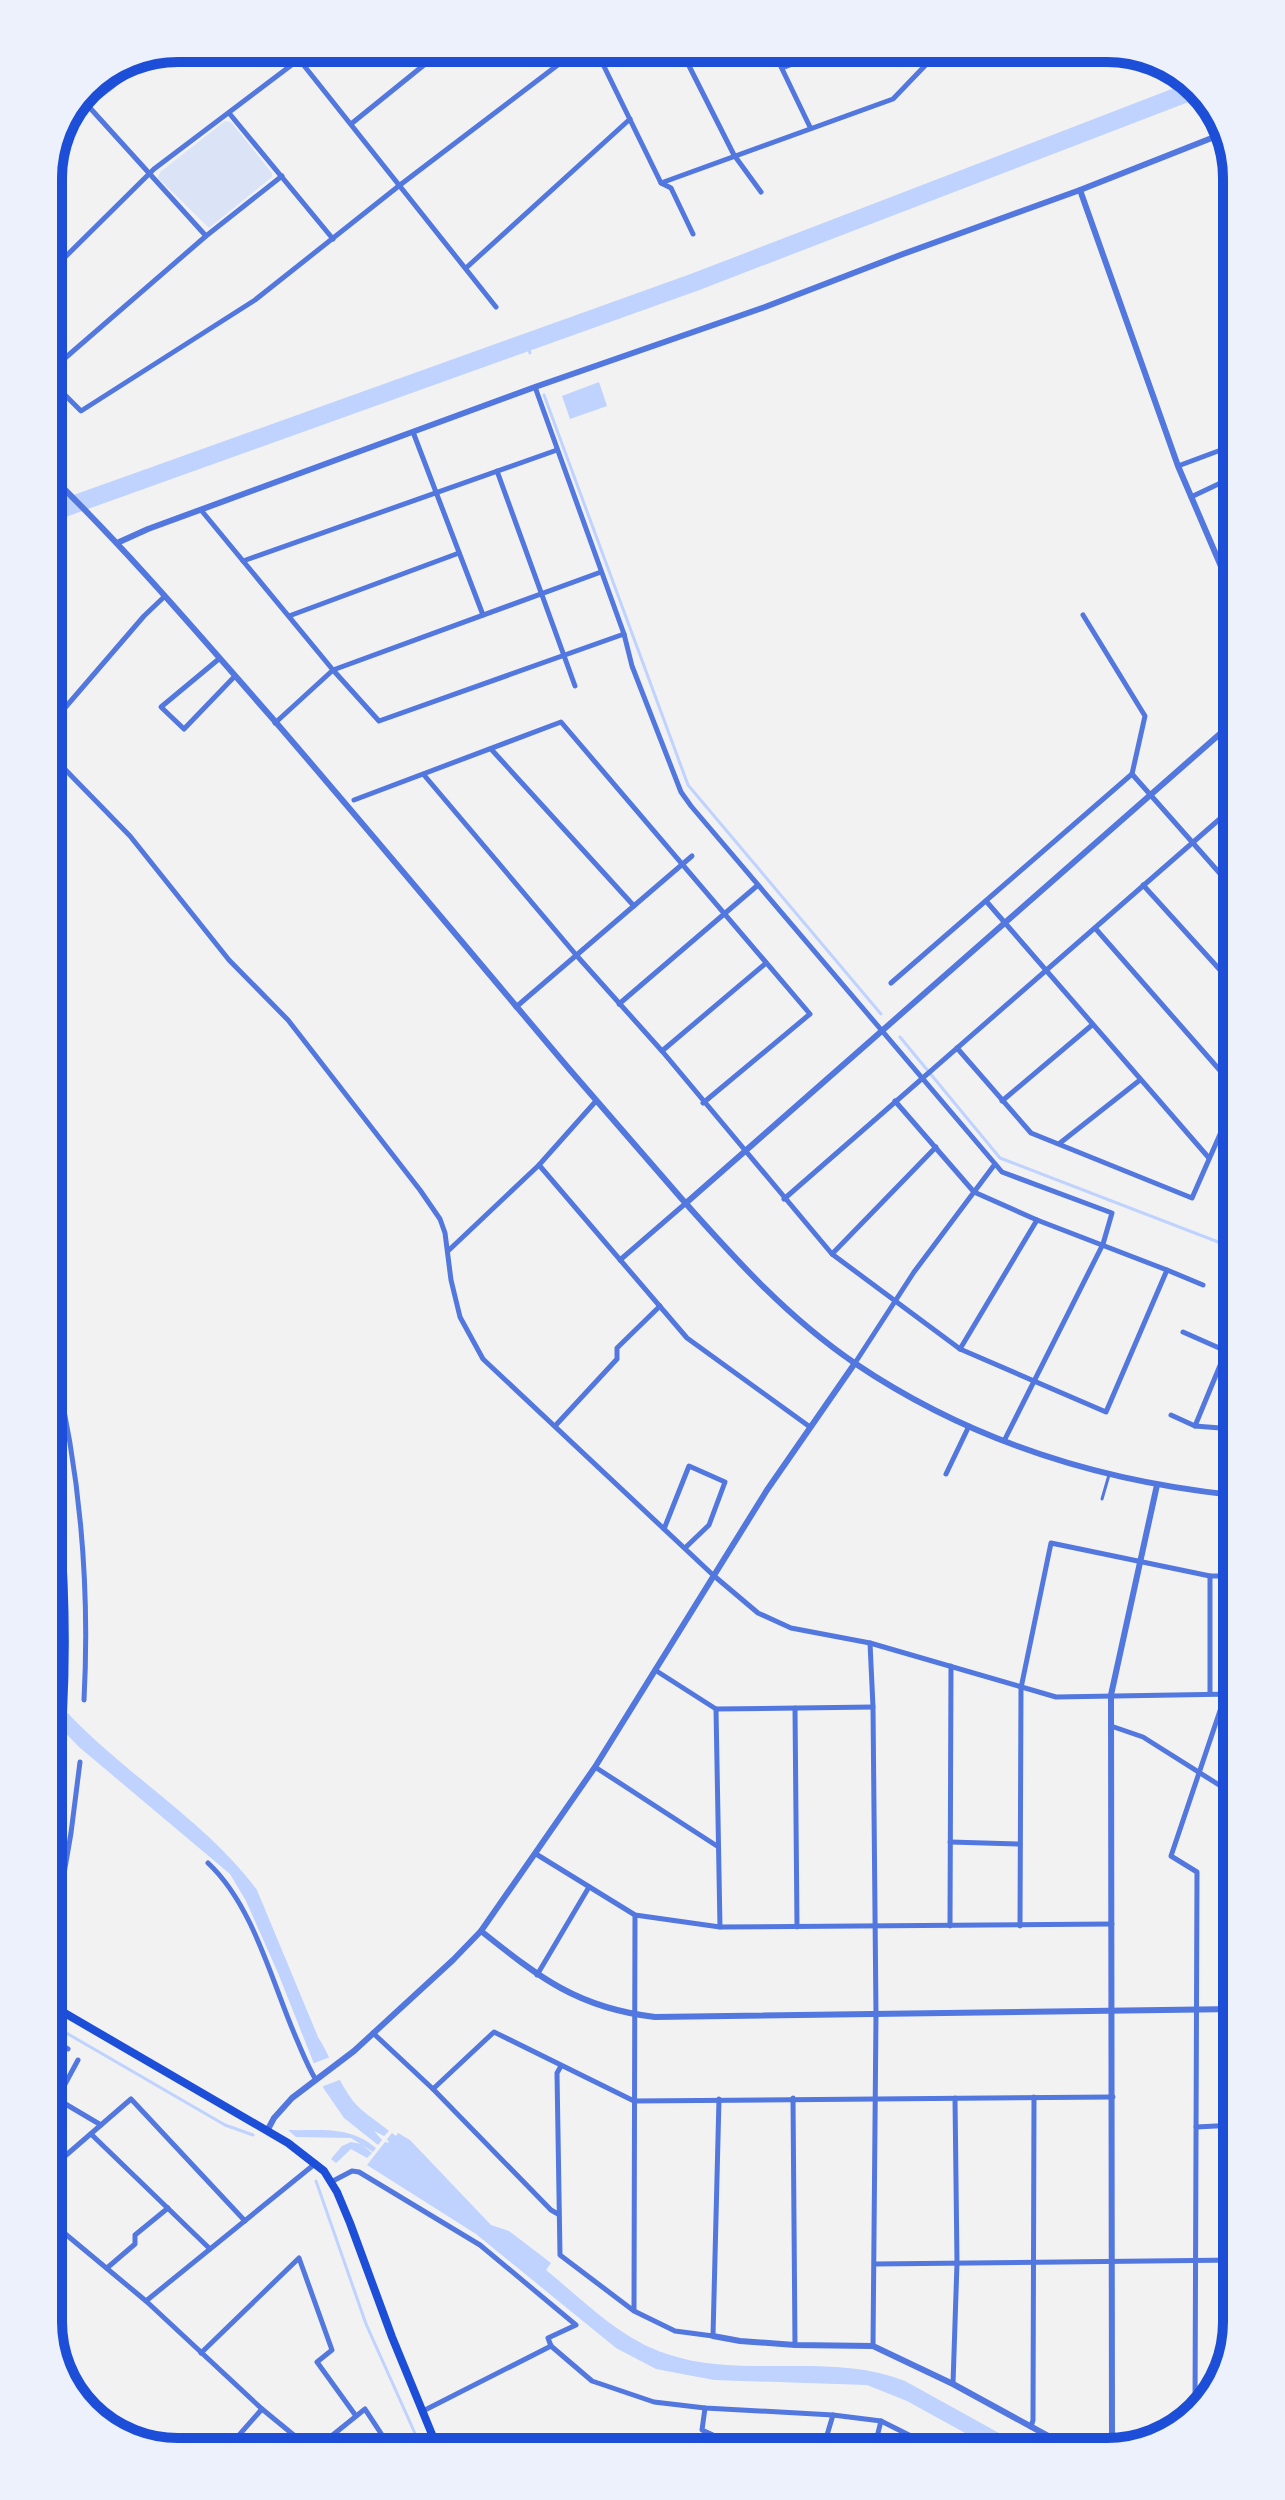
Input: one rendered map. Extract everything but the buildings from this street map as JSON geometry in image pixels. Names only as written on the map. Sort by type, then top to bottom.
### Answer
[{"type":"highway","points":[[62,1566],[66,1653],[62,1705]]},
{"type":"main road","points":[[62,2012],[267,2131],[316,2163],[331,2182],[350,2223],[433,2438]]},
{"type":"street","points":[[62,260],[148,174],[296,62]]},
{"type":"street","points":[[301,62],[496,307]]},
{"type":"street","points":[[351,124],[428,62]]},
{"type":"street","points":[[62,392],[81,411],[255,300],[562,62]]},
{"type":"street","points":[[602,62],[661,183],[671,188],[693,234]]},
{"type":"street","points":[[687,62],[734,155],[761,192]]},
{"type":"street","points":[[779,62],[810,127]]},
{"type":"street","points":[[782,68],[798,62]]},
{"type":"street","points":[[661,183],[893,99],[929,62]]},
{"type":"street","points":[[92,101],[124,76]]},
{"type":"street","points":[[88,106],[206,236]]},
{"type":"street","points":[[229,113],[333,239]]},
{"type":"street","points":[[466,268],[630,119]]},
{"type":"street","points":[[117,543],[535,387],[765,307],[1215,137]]},
{"type":"street","points":[[62,361],[206,236],[282,176]]},
{"type":"street","points":[[1080,190],[1178,466],[1223,571]]},
{"type":"street","points":[[535,387],[624,634],[632,666],[681,792],[1002,1172],[1112,1213],[1103,1244],[1004,1441]]},
{"type":"street","points":[[413,432],[483,615]]},
{"type":"street","points":[[1178,466],[1223,449]]},
{"type":"street","points":[[243,561],[557,450]]},
{"type":"street","points":[[497,471],[575,686]]},
{"type":"street","points":[[1191,497],[1223,482]]},
{"type":"street","points":[[62,487],[166,595],[596,1101],[729,1254],[762,1287],[855,1363],[913,1398],[969,1426],[1004,1441],[1109,1475],[1223,1494]]},
{"type":"street","points":[[201,510],[379,721],[624,634]]},
{"type":"street","points":[[289,616],[459,553]]},
{"type":"street","points":[[275,723],[333,670],[601,572]]},
{"type":"street","points":[[62,711],[166,595]]},
{"type":"street","points":[[891,983],[1132,774],[1145,716],[1083,615]]},
{"type":"street","points":[[220,658],[161,707],[184,729],[235,676]]},
{"type":"street","points":[[354,800],[561,722],[810,1014],[703,1103]]},
{"type":"street","points":[[620,1260],[1223,731]]},
{"type":"street","points":[[491,749],[634,906]]},
{"type":"street","points":[[62,766],[130,836],[229,960],[297,1032],[440,1219],[460,1317],[483,1359],[713,1575],[758,1613],[791,1628],[870,1643],[1056,1697],[1223,1693]]},
{"type":"street","points":[[1132,774],[1223,877]]},
{"type":"street","points":[[424,775],[832,1254],[960,1349],[1106,1412],[1167,1270]]},
{"type":"street","points":[[784,1199],[1223,816]]},
{"type":"street","points":[[516,1007],[692,856]]},
{"type":"street","points":[[619,1004],[758,885]]},
{"type":"street","points":[[1143,885],[1223,973]]},
{"type":"street","points":[[986,901],[1209,1158]]},
{"type":"street","points":[[1095,928],[1223,1074]]},
{"type":"street","points":[[662,1051],[766,963]]},
{"type":"street","points":[[1002,1101],[1092,1025]]},
{"type":"street","points":[[957,1048],[1031,1133],[1192,1198],[1223,1127]]},
{"type":"street","points":[[1059,1144],[1140,1080]]},
{"type":"street","points":[[448,1251],[539,1165],[596,1101]]},
{"type":"street","points":[[895,1101],[974,1192],[1203,1285]]},
{"type":"street","points":[[832,1254],[936,1147]]},
{"type":"street","points":[[267,2131],[281,2109],[337,2066],[481,1931],[595,1767],[713,1575],[810,1427],[995,1164]]},
{"type":"street","points":[[539,1165],[687,1338],[810,1427]]},
{"type":"street","points":[[960,1349],[1037,1220]]},
{"type":"street","points":[[555,1426],[617,1359],[617,1348],[660,1306]]},
{"type":"street","points":[[1183,1332],[1223,1349]]},
{"type":"street","points":[[1195,1426],[1223,1364]]},
{"type":"street","points":[[62,1402],[71,1443],[83,1555],[84,1700]]},
{"type":"street","points":[[1171,1415],[1195,1426],[1223,1428]]},
{"type":"street","points":[[946,1474],[969,1426]]},
{"type":"street","points":[[664,1529],[689,1466],[725,1482],[709,1525],[685,1548]]},
{"type":"street","points":[[1112,2438],[1111,1695],[1157,1485]]},
{"type":"street","points":[[1020,1926],[1021,1688],[1051,1543],[1210,1576],[1223,1576]]},
{"type":"street","points":[[1210,1576],[1210,1693]]},
{"type":"street","points":[[870,1643],[876,2014],[873,2346]]},
{"type":"street","points":[[950,1926],[951,1666]]},
{"type":"street","points":[[655,1670],[716,1709],[873,1707]]},
{"type":"street","points":[[1195,2397],[1197,1872],[1171,1856],[1223,1702]]},
{"type":"street","points":[[795,1708],[797,1927]]},
{"type":"street","points":[[716,1709],[720,1927]]},
{"type":"street","points":[[1111,1726],[1143,1737],[1223,1787]]},
{"type":"street","points":[[62,1885],[80,1762]]},
{"type":"street","points":[[595,1767],[718,1847]]},
{"type":"street","points":[[950,1842],[1020,1844]]},
{"type":"street","points":[[536,1854],[635,1915],[720,1927],[1112,1924]]},
{"type":"street","points":[[208,1863],[228,1885],[248,1919],[277,1994],[317,2079]]},
{"type":"street","points":[[537,1975],[589,1887]]},
{"type":"street","points":[[634,2311],[635,1915]]},
{"type":"street","points":[[481,1931],[537,1975],[587,2002],[655,2017],[1223,2009]]},
{"type":"street","points":[[372,2032],[558,2214]]},
{"type":"street","points":[[433,2089],[494,2032],[634,2101],[1113,2097]]},
{"type":"street","points":[[62,2046],[68,2049]]},
{"type":"street","points":[[62,2090],[78,2060]]},
{"type":"street","points":[[561,2066],[557,2073],[560,2255],[634,2311],[675,2331],[740,2341],[873,2346],[953,2384],[1052,2438]]},
{"type":"street","points":[[1031,2427],[1034,2097]]},
{"type":"street","points":[[793,2098],[795,2345]]},
{"type":"street","points":[[953,2384],[957,2263],[955,2098]]},
{"type":"street","points":[[62,2159],[131,2099],[245,2221]]},
{"type":"street","points":[[713,2336],[719,2099]]},
{"type":"street","points":[[62,2102],[101,2125]]},
{"type":"street","points":[[1196,2127],[1223,2126]]},
{"type":"street","points":[[91,2134],[210,2249]]},
{"type":"street","points":[[146,2301],[316,2163]]},
{"type":"street","points":[[331,2182],[352,2171],[359,2172],[480,2245],[576,2325],[548,2338],[551,2346],[592,2381],[654,2402],[881,2421],[915,2438]]},
{"type":"street","points":[[107,2268],[135,2244],[135,2235],[168,2208]]},
{"type":"street","points":[[62,2231],[146,2301],[262,2409],[298,2438]]},
{"type":"street","points":[[201,2353],[299,2258],[332,2350],[317,2362],[356,2416]]},
{"type":"street","points":[[875,2264],[1223,2260]]},
{"type":"street","points":[[422,2412],[551,2346]]},
{"type":"street","points":[[705,2408],[702,2430],[720,2438]]},
{"type":"street","points":[[236,2438],[262,2409]]},
{"type":"street","points":[[328,2438],[365,2409],[384,2438]]},
{"type":"street","points":[[826,2438],[833,2415]]},
{"type":"street","points":[[877,2438],[881,2421]]},
{"type":"lane","points":[[1102,1499],[1109,1475]]},
{"type":"shaded area","points":[[225,121],[231,122],[272,177],[209,228],[158,178],[160,172]]},
{"type":"water","points":[[599,382],[607,406],[570,419],[562,396]]},
{"type":"water","points":[[62,1706],[104,1748],[211,1839],[257,1890],[318,2037],[343,2086],[365,2113],[389,2131],[384,2136],[374,2131],[382,2140],[378,2145],[344,2118],[324,2089],[278,1973],[246,1901],[230,1874],[62,1729]]},
{"type":"water","points":[[288,2130],[345,2132],[376,2148],[373,2152],[351,2138],[296,2137]]},
{"type":"water","points":[[392,2133],[396,2136],[398,2133],[410,2140],[491,2225],[509,2231],[551,2263],[546,2270],[633,2339],[667,2354],[696,2361],[876,2372],[905,2381],[1008,2438],[974,2438],[907,2401],[867,2385],[714,2380],[656,2369],[616,2348],[476,2234],[367,2165],[385,2142],[389,2143],[387,2139]]},
{"type":"water","points":[[351,2142],[361,2144],[372,2153],[367,2158],[351,2149],[336,2163],[331,2159],[342,2146]]},
{"type":"pier","points":[[333,2056],[342,2079],[321,2087],[312,2064]]},
{"type":"waterway","points":[[62,509],[695,282],[1185,93]]},
{"type":"waterway","points":[[526,342],[530,353]]},
{"type":"waterway","points":[[544,395],[688,785],[881,1014]]},
{"type":"waterway","points":[[900,1037],[1000,1158],[1223,1244]]},
{"type":"waterway","points":[[62,2030],[225,2125],[253,2135]]},
{"type":"waterway","points":[[316,2181],[366,2324],[417,2438]]}]
